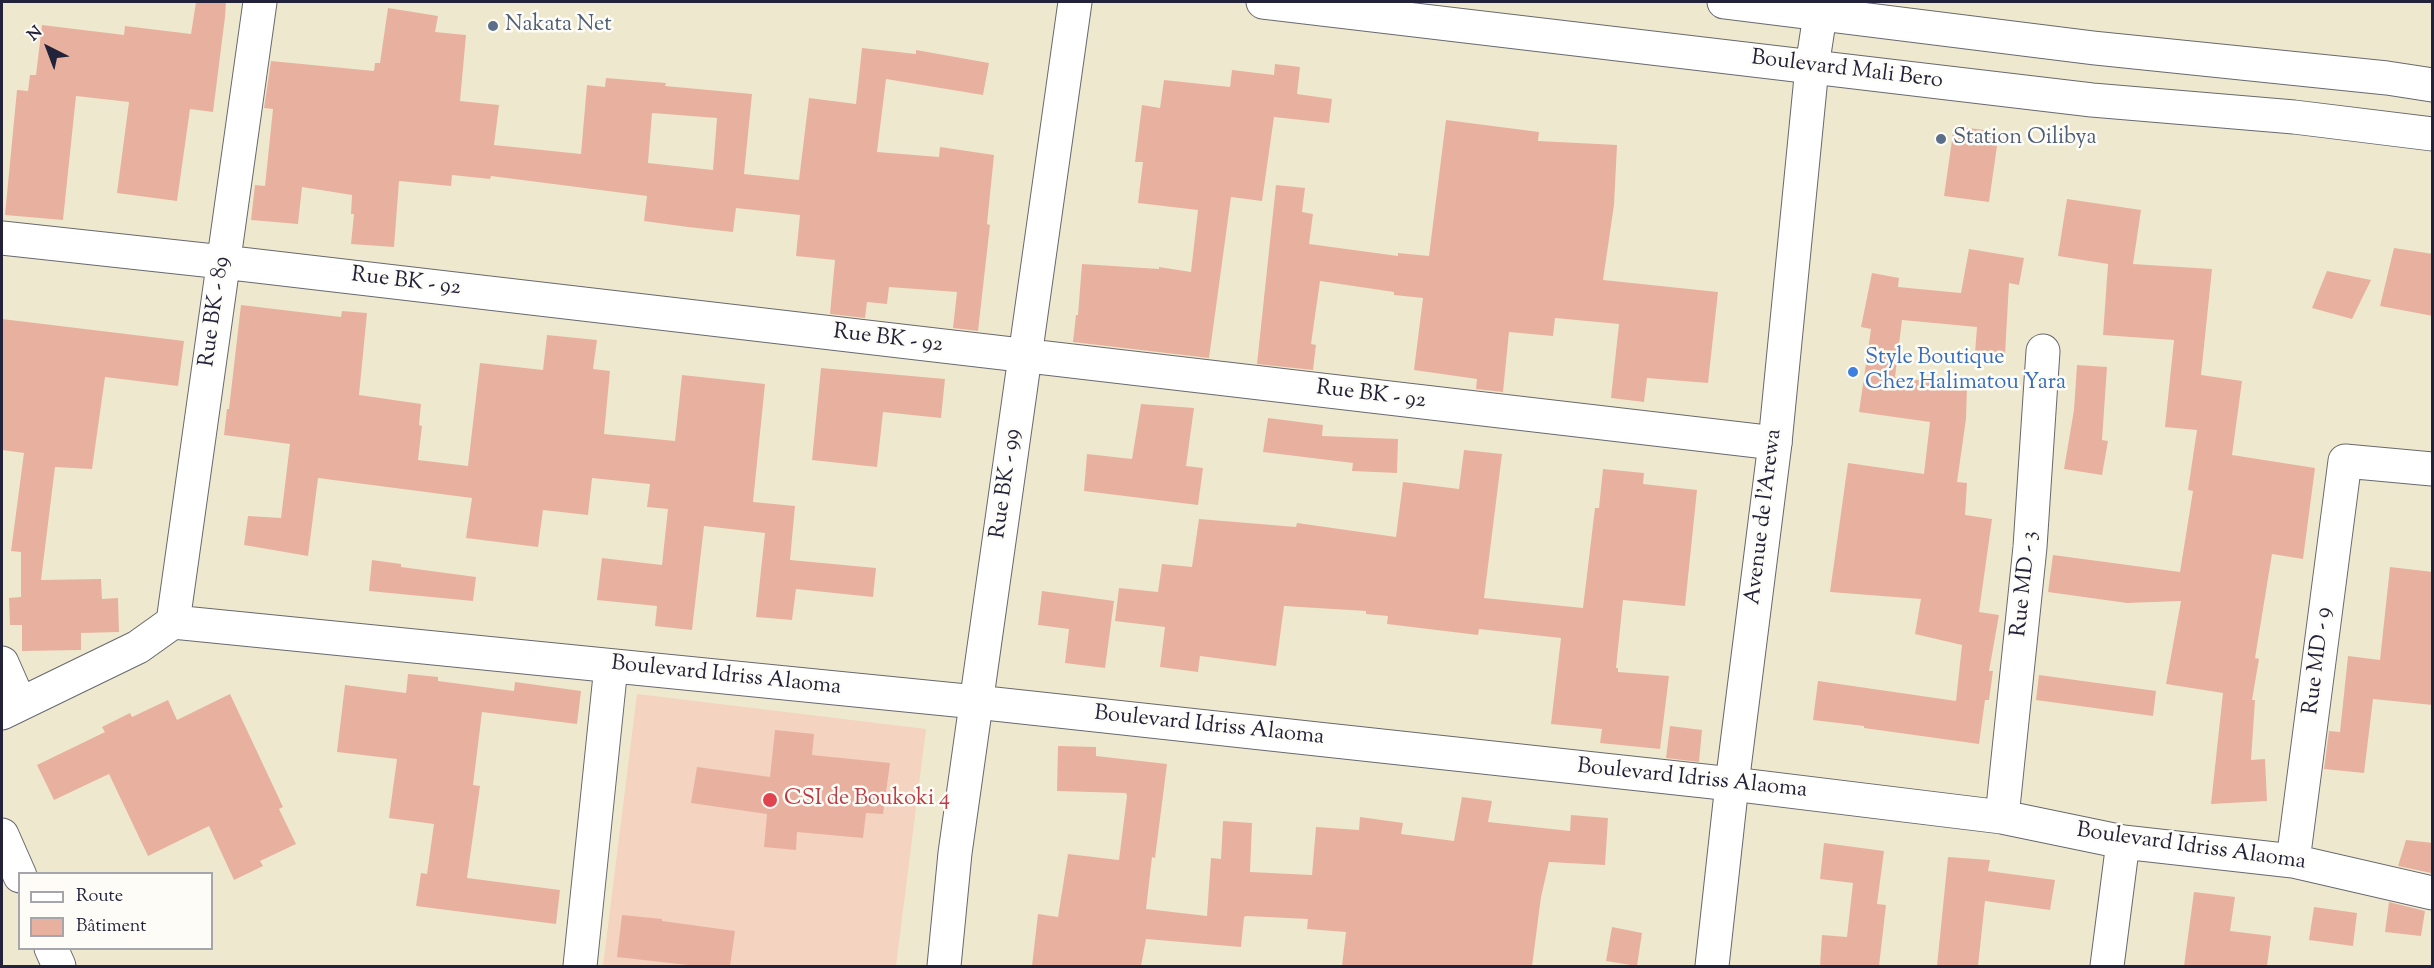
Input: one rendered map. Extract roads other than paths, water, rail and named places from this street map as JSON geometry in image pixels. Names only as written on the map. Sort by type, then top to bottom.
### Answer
[{"type":"street","name":"Rue BK - 89","points":[[173,622],[260,2]]},
{"type":"street","name":"Rue BK - 99","points":[[944,966],[955,853],[1075,2]]},
{"type":"street","name":"Boulevard Mali Bero","points":[[1263,2],[2092,100],[2294,117],[2433,134]]},
{"type":"street","points":[[1724,2],[1821,8],[2094,48],[2386,78],[2433,85]]},
{"type":"street","name":"Avenue de l'Arewa","points":[[1712,966],[1732,784],[1775,443],[1812,67],[1821,8]]},
{"type":"street","name":"Rue BK - 92","points":[[2,238],[1775,443]]},
{"type":"street","name":"Rue MD - 3","points":[[2002,817],[2030,547],[2043,351]]},
{"type":"street","name":"Rue MD - 9","points":[[2293,861],[2344,461],[2433,470]]},
{"type":"street","points":[[2,663],[11,708],[138,647],[173,622]]},
{"type":"street","name":"Boulevard Idriss Alaoma","points":[[173,622],[976,702],[1732,784],[2002,817],[2123,842],[2293,861],[2433,893]]},
{"type":"street","points":[[580,966],[611,666]]},
{"type":"street","points":[[2,835],[18,872]]},
{"type":"street","points":[[2107,966],[2123,842]]},
{"type":"street","points":[[52,950],[59,966]]},
{"type":"place","name":"Nakata Net","points":[[493,26]]},
{"type":"place","name":"Station Oilibya","points":[[1941,139]]},
{"type":"place","name":"Style Boutique Chez Halimatou Yara","points":[[1853,372]]},
{"type":"place","name":"CSI de Boukoki 4","points":[[770,800]]}]
